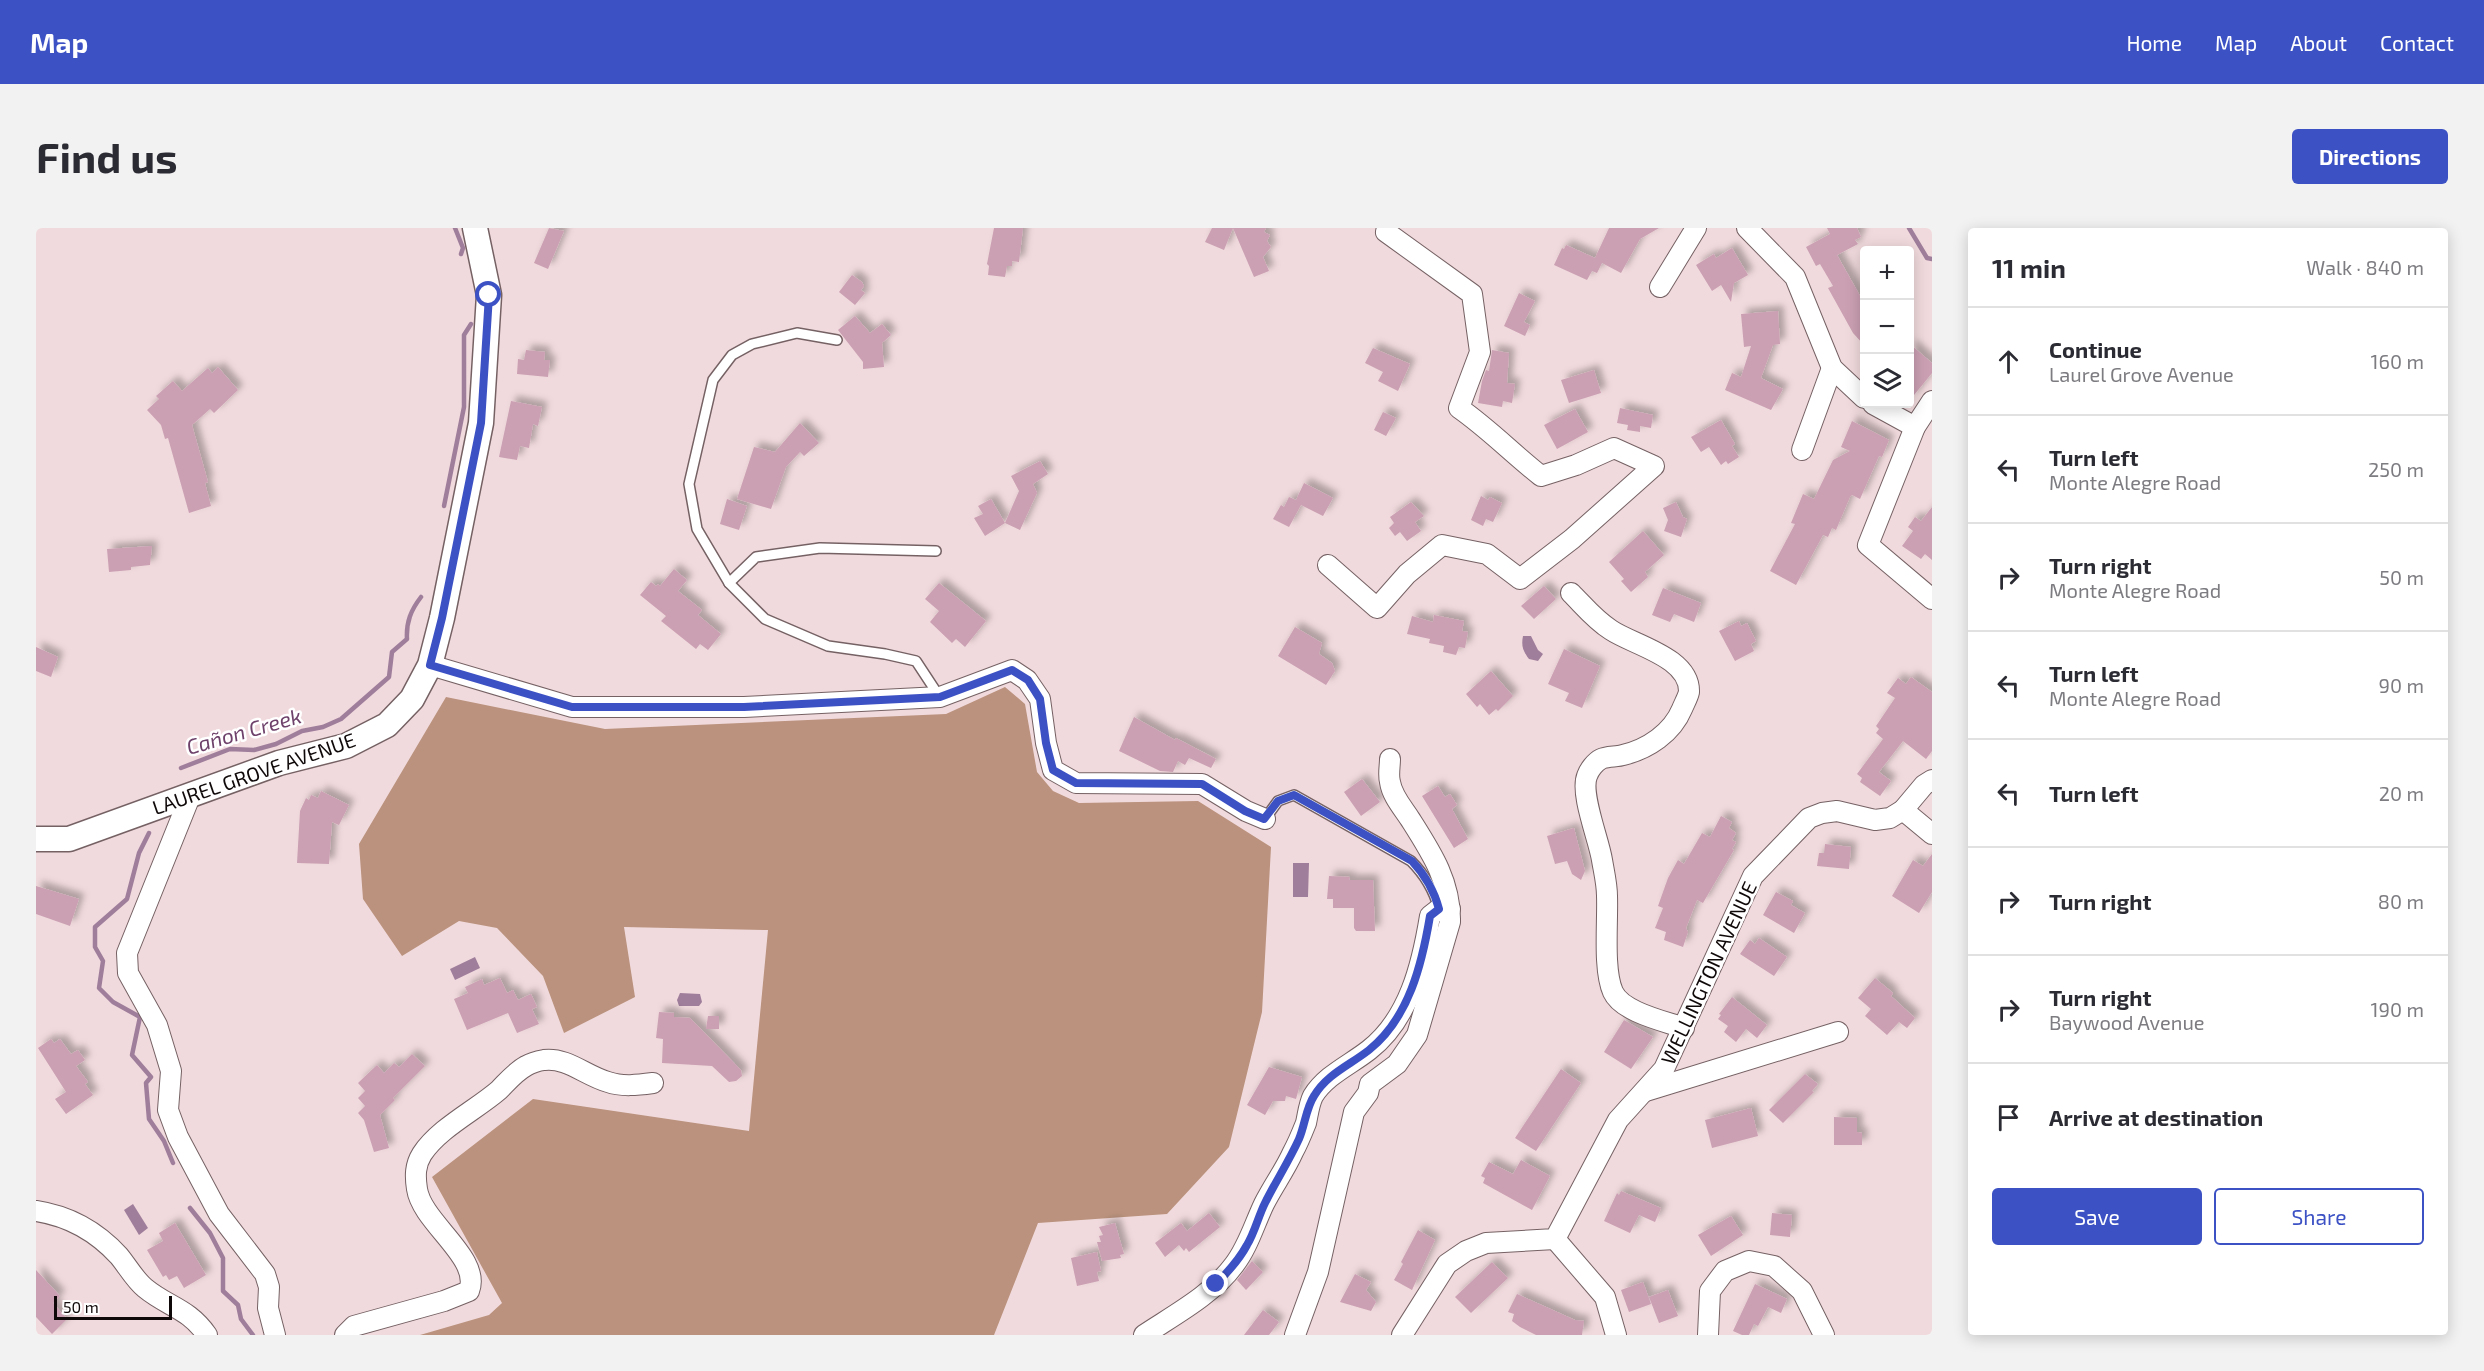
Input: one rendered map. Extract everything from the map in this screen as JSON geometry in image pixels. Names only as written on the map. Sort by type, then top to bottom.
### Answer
[{"type":"street","name":"LAUREL GROVE AVENUE","points":[[36,839],[69,839],[279,763],[346,746],[387,725],[412,699],[430,665],[442,618],[481,423],[489,295],[475,228]]},
{"type":"street","points":[[1328,566],[1377,608],[1407,574],[1442,545],[1487,554],[1520,579],[1572,539],[1654,466],[1614,448],[1576,465],[1541,476],[1515,456],[1484,425],[1460,408],[1480,352],[1472,294],[1386,232],[1387,228]]},
{"type":"street","points":[[1660,287],[1696,228]]},
{"type":"street","points":[[1747,228],[1795,277],[1832,368],[1860,394]]},
{"type":"street","points":[[1802,450],[1832,368]]},
{"type":"street","points":[[1932,401],[1915,427],[1868,545],[1932,599]]},
{"type":"street","points":[[1881,408],[1915,427]]},
{"type":"street","points":[[1571,593],[1599,622],[1613,632],[1664,656],[1685,676],[1689,692],[1679,717],[1669,730],[1653,743],[1639,750],[1602,759],[1591,768],[1586,778],[1588,804],[1600,849],[1607,893],[1609,965],[1613,993],[1625,1005],[1642,1014],[1684,1028]]},
{"type":"street","points":[[430,665],[572,707],[744,707],[940,697],[1012,670],[1028,680],[1040,699],[1046,743],[1053,770],[1076,783],[1202,784],[1245,811],[1264,819]]},
{"type":"street","points":[[1294,1335],[1318,1272],[1354,1112],[1368,1093],[1370,1084],[1397,1064],[1417,1035],[1450,922],[1445,909],[1445,882],[1435,858],[1394,794],[1390,782],[1390,759]]},
{"type":"street","name":"WELLINGTON AVENUE","points":[[1555,1239],[1618,1120],[1664,1069],[1753,876],[1809,818],[1837,811],[1875,820],[1890,818],[1902,810],[1924,785],[1932,780]]},
{"type":"street","points":[[191,794],[127,953],[128,973],[157,1025],[171,1071],[168,1110],[178,1137],[197,1177],[219,1214],[265,1274],[269,1287],[268,1308],[274,1335]]},
{"type":"street","points":[[1902,810],[1932,834]]},
{"type":"street","points":[[1144,1335],[1195,1300],[1233,1266],[1248,1244],[1264,1204],[1293,1153],[1305,1124],[1312,1098],[1326,1080],[1369,1051],[1389,1033],[1403,1009],[1424,951],[1430,916],[1445,909]]},
{"type":"street","points":[[1646,1091],[1838,1032]]},
{"type":"street","points":[[345,1335],[354,1326],[444,1301],[469,1291],[471,1276],[465,1261],[423,1207],[417,1191],[416,1168],[422,1154],[434,1141],[500,1089],[513,1075],[528,1064],[544,1060],[569,1064],[618,1085],[653,1083]]},
{"type":"street","points":[[36,1211],[71,1220],[97,1235],[146,1288],[184,1311],[199,1324],[207,1335]]},
{"type":"street","points":[[1401,1335],[1447,1264],[1466,1251],[1486,1243],[1555,1239],[1605,1297],[1616,1335]]},
{"type":"street","points":[[1708,1335],[1710,1291],[1725,1271],[1749,1261],[1774,1266],[1802,1291],[1824,1335]]},
{"type":"lane","points":[[837,340],[797,333],[752,344],[732,355],[713,380],[689,484],[697,529],[729,583],[765,619],[828,646],[916,661],[940,697]]},
{"type":"lane","points":[[729,583],[756,557],[820,548],[936,551]]},
{"type":"lane","points":[[1264,819],[1278,801],[1294,795],[1412,861],[1424,875],[1445,909]]},
{"type":"shaded area","points":[[1523,636],[1531,636],[1538,650],[1543,654],[1538,661],[1529,659],[1525,653],[1522,646]]},
{"type":"shaded area","points":[[1005,687],[1025,704],[1037,772],[1053,791],[1079,803],[1198,801],[1271,847],[1262,1012],[1229,1147],[1167,1214],[1038,1223],[994,1335],[420,1335],[489,1315],[502,1303],[432,1177],[533,1099],[749,1131],[768,930],[624,927],[635,997],[564,1033],[543,976],[497,928],[459,921],[402,956],[363,899],[359,844],[446,697],[605,729],[946,714]]},
{"type":"shaded area","points":[[1293,863],[1309,863],[1308,897],[1293,897]]},
{"type":"shaded area","points":[[475,957],[480,968],[455,980],[450,969]]},
{"type":"shaded area","points":[[680,993],[700,994],[702,1002],[699,1006],[679,1006],[677,1000]]},
{"type":"shaded area","points":[[133,1204],[148,1228],[139,1235],[124,1210]]},
{"type":"building","points":[[549,228],[564,231],[548,269],[534,263]]},
{"type":"building","points":[[994,228],[1023,228],[1019,262],[1012,261],[1012,266],[1007,266],[1005,277],[988,275],[989,266],[987,264]]},
{"type":"building","points":[[1212,228],[1233,228],[1224,250],[1205,242]]},
{"type":"building","points":[[1233,228],[1266,228],[1264,232],[1270,235],[1267,241],[1271,247],[1263,257],[1269,271],[1254,277]]},
{"type":"building","points":[[1609,228],[1659,228],[1640,239],[1621,273],[1602,263],[1597,273],[1592,271],[1587,280],[1554,265],[1562,248],[1564,249],[1566,245],[1595,258]]},
{"type":"building","points":[[1827,228],[1857,228],[1861,237],[1855,240],[1858,244],[1837,255],[1860,296],[1860,341],[1853,333],[1828,288],[1833,286],[1820,264],[1816,266],[1806,247],[1830,234]]},
{"type":"building","points":[[1732,248],[1748,275],[1734,283],[1731,302],[1721,285],[1712,291],[1696,265],[1714,254],[1716,258]]},
{"type":"building","points":[[852,275],[862,282],[864,286],[861,290],[865,293],[855,305],[839,292]]},
{"type":"building","points":[[1519,293],[1535,301],[1524,322],[1530,325],[1525,336],[1504,326]]},
{"type":"building","points":[[1778,311],[1780,344],[1773,345],[1761,378],[1783,389],[1771,410],[1725,390],[1732,373],[1741,377],[1751,346],[1744,347],[1741,314]]},
{"type":"building","points":[[855,316],[870,333],[882,324],[891,335],[882,343],[884,367],[863,369],[863,362],[838,330]]},
{"type":"building","points":[[1914,347],[1932,363],[1932,373],[1914,395]]},
{"type":"building","points":[[1373,348],[1410,364],[1398,391],[1378,381],[1383,372],[1365,363]]},
{"type":"building","points":[[526,350],[545,352],[544,360],[550,360],[548,377],[517,374],[518,359],[524,360]]},
{"type":"building","points":[[1492,350],[1509,353],[1507,383],[1515,384],[1512,403],[1503,401],[1502,407],[1478,403],[1482,381],[1486,370],[1489,371]]},
{"type":"building","points":[[218,367],[238,390],[214,413],[210,409],[192,425],[208,482],[205,483],[211,506],[189,513],[168,438],[165,439],[161,425],[147,410],[159,399],[156,396],[173,381],[182,391],[208,368],[212,373]]},
{"type":"building","points":[[1594,370],[1601,393],[1569,403],[1561,380]]},
{"type":"building","points":[[511,401],[542,407],[538,426],[533,424],[529,448],[520,446],[517,460],[499,457]]},
{"type":"building","points":[[1620,408],[1653,415],[1651,428],[1640,426],[1640,432],[1627,430],[1628,425],[1617,423]]},
{"type":"building","points":[[1575,409],[1588,432],[1557,449],[1544,425]]},
{"type":"building","points":[[1383,412],[1396,418],[1386,436],[1374,430]]},
{"type":"building","points":[[1721,420],[1735,444],[1732,446],[1739,457],[1728,464],[1726,461],[1721,465],[1709,447],[1701,452],[1691,437]]},
{"type":"building","points":[[1852,421],[1889,440],[1882,457],[1879,456],[1860,499],[1852,495],[1850,497],[1836,530],[1832,528],[1828,537],[1823,535],[1796,585],[1770,571],[1795,524],[1791,523],[1803,494],[1814,499],[1833,460],[1850,451],[1841,447]]},
{"type":"building","points":[[800,423],[819,443],[804,456],[800,452],[786,467],[771,509],[737,499],[754,447],[775,452]]},
{"type":"building","points":[[1040,461],[1048,474],[1033,484],[1037,493],[1020,530],[1005,523],[1019,491],[1011,476]]},
{"type":"building","points":[[1304,483],[1333,498],[1323,516],[1301,505],[1289,527],[1273,519],[1281,505],[1284,507],[1289,497],[1296,500]]},
{"type":"building","points":[[1481,496],[1488,500],[1490,497],[1502,503],[1493,522],[1486,519],[1483,526],[1471,520]]},
{"type":"building","points":[[727,499],[747,506],[739,530],[720,524]]},
{"type":"building","points":[[991,499],[1005,523],[985,536],[974,518],[983,514],[978,506]]},
{"type":"building","points":[[1411,502],[1424,516],[1415,522],[1421,531],[1407,541],[1400,532],[1395,536],[1389,528],[1394,523],[1390,517]]},
{"type":"building","points":[[1676,502],[1683,517],[1687,519],[1681,537],[1664,531],[1668,520],[1663,508]]},
{"type":"building","points":[[1932,507],[1932,560],[1925,554],[1921,559],[1902,546],[1913,531],[1908,527],[1915,517],[1921,521]]},
{"type":"building","points":[[1643,531],[1664,555],[1645,572],[1648,577],[1631,592],[1621,581],[1624,579],[1609,562]]},
{"type":"building","points":[[152,546],[150,565],[109,572],[107,549]]},
{"type":"building","points":[[674,569],[687,580],[678,591],[702,610],[698,615],[721,634],[708,650],[700,644],[696,649],[661,621],[666,616],[640,595],[651,582],[660,586]]},
{"type":"building","points":[[939,583],[986,621],[965,647],[956,639],[952,643],[930,622],[939,611],[925,599]]},
{"type":"building","points":[[1544,586],[1556,599],[1534,619],[1521,606]]},
{"type":"building","points":[[1663,588],[1701,603],[1694,622],[1674,614],[1670,622],[1652,615]]},
{"type":"building","points":[[1434,615],[1464,621],[1462,631],[1468,632],[1465,648],[1459,647],[1456,655],[1443,652],[1444,646],[1429,643],[1430,639],[1407,634],[1412,616],[1433,622]]},
{"type":"building","points":[[1739,621],[1741,626],[1747,623],[1756,641],[1751,644],[1754,651],[1735,661],[1719,631]]},
{"type":"building","points":[[1295,627],[1322,643],[1319,654],[1332,663],[1335,671],[1326,685],[1278,656]]},
{"type":"building","points":[[36,647],[58,657],[51,677],[36,671]]},
{"type":"building","points":[[1564,649],[1600,666],[1582,708],[1565,701],[1569,693],[1548,684]]},
{"type":"building","points":[[1491,671],[1513,696],[1498,711],[1496,709],[1489,715],[1480,704],[1477,707],[1466,694]]},
{"type":"building","points":[[1911,677],[1932,692],[1932,751],[1926,759],[1903,741],[1879,772],[1891,781],[1880,796],[1860,782],[1862,778],[1857,774],[1883,739],[1876,733],[1879,729],[1876,726],[1895,698],[1887,693],[1898,678],[1906,684]]},
{"type":"building","points":[[1134,717],[1216,759],[1211,768],[1189,758],[1185,765],[1178,761],[1173,772],[1160,771],[1119,751]]},
{"type":"building","points":[[1362,779],[1380,802],[1361,816],[1344,792]]},
{"type":"building","points":[[1438,786],[1445,797],[1450,794],[1457,805],[1452,809],[1468,839],[1454,848],[1422,796]]},
{"type":"building","points":[[321,791],[349,805],[339,825],[332,822],[329,864],[297,863],[300,811],[306,798],[309,800],[311,795],[318,798]]},
{"type":"building","points":[[1721,816],[1732,822],[1729,828],[1736,833],[1732,840],[1736,842],[1732,849],[1734,850],[1703,903],[1697,900],[1686,928],[1688,932],[1683,947],[1664,940],[1666,932],[1655,928],[1663,908],[1658,906],[1668,878],[1678,860],[1684,864],[1702,833],[1710,837]]},
{"type":"building","points":[[1574,828],[1585,871],[1581,880],[1572,874],[1567,861],[1555,864],[1547,836]]},
{"type":"building","points":[[1825,844],[1851,847],[1849,869],[1817,866],[1819,853],[1824,853]]},
{"type":"building","points":[[1932,854],[1932,892],[1919,913],[1892,896],[1913,860],[1923,866]]},
{"type":"building","points":[[1329,876],[1350,877],[1349,880],[1373,880],[1375,931],[1356,931],[1354,908],[1333,908],[1333,899],[1327,899]]},
{"type":"building","points":[[36,886],[79,899],[70,926],[36,914]]},
{"type":"building","points":[[1776,892],[1793,901],[1791,905],[1805,913],[1794,933],[1763,915]]},
{"type":"building","points":[[1759,938],[1787,957],[1774,976],[1740,954],[1750,940],[1755,944]]},
{"type":"building","points":[[500,978],[507,993],[513,990],[518,1000],[531,994],[537,1007],[532,1009],[539,1024],[517,1033],[508,1013],[467,1030],[454,999],[468,993],[465,987],[482,979],[484,985]]},
{"type":"building","points":[[1875,978],[1893,993],[1891,996],[1915,1018],[1907,1028],[1899,1022],[1887,1035],[1865,1016],[1871,1009],[1858,998]]},
{"type":"building","points":[[1732,997],[1767,1025],[1757,1038],[1746,1029],[1736,1042],[1724,1032],[1728,1026],[1718,1019],[1721,1015],[1719,1014]]},
{"type":"building","points":[[659,1012],[674,1013],[674,1017],[690,1018],[741,1070],[742,1076],[736,1081],[729,1082],[712,1066],[662,1063],[663,1039],[656,1038]]},
{"type":"building","points":[[708,1016],[719,1016],[719,1029],[706,1029]]},
{"type":"building","points":[[1624,1020],[1653,1037],[1631,1069],[1604,1052]]},
{"type":"building","points":[[51,1039],[54,1043],[60,1039],[71,1054],[78,1050],[85,1060],[76,1066],[88,1082],[85,1084],[93,1095],[66,1114],[55,1099],[66,1092],[38,1048]]},
{"type":"building","points":[[412,1054],[425,1066],[393,1098],[395,1100],[380,1115],[389,1148],[374,1152],[364,1120],[358,1113],[365,1106],[358,1098],[365,1091],[358,1083],[377,1065],[384,1073],[394,1063],[399,1067]]},
{"type":"building","points":[[1269,1067],[1302,1077],[1296,1099],[1286,1096],[1285,1101],[1273,1101],[1265,1115],[1247,1105]]},
{"type":"building","points":[[1561,1069],[1581,1083],[1536,1151],[1515,1138]]},
{"type":"building","points":[[1805,1074],[1818,1084],[1812,1091],[1814,1092],[1783,1123],[1769,1110]]},
{"type":"building","points":[[1751,1108],[1758,1136],[1712,1148],[1705,1120]]},
{"type":"building","points":[[1834,1117],[1857,1118],[1857,1132],[1862,1133],[1862,1145],[1834,1145]]},
{"type":"building","points":[[1521,1160],[1550,1176],[1532,1210],[1483,1183],[1485,1178],[1481,1176],[1489,1162],[1513,1174]]},
{"type":"building","points":[[1621,1191],[1661,1208],[1655,1222],[1639,1215],[1630,1233],[1604,1221],[1617,1193],[1619,1195]]},
{"type":"building","points":[[1209,1213],[1220,1227],[1189,1252],[1186,1248],[1184,1251],[1179,1245],[1165,1257],[1155,1243],[1181,1223],[1187,1231]]},
{"type":"building","points":[[1772,1213],[1792,1215],[1790,1237],[1770,1235]]},
{"type":"building","points":[[1731,1216],[1743,1235],[1711,1256],[1698,1235]]},
{"type":"building","points":[[175,1223],[206,1275],[184,1288],[177,1276],[169,1280],[166,1275],[163,1277],[147,1250],[163,1241],[159,1233]]},
{"type":"building","points":[[1115,1223],[1124,1254],[1120,1255],[1121,1258],[1102,1261],[1097,1242],[1101,1242],[1099,1236],[1103,1235],[1099,1227]]},
{"type":"building","points":[[1418,1230],[1435,1240],[1412,1290],[1394,1280]]},
{"type":"building","points":[[1097,1252],[1101,1271],[1097,1272],[1099,1281],[1077,1286],[1071,1258]]},
{"type":"building","points":[[1252,1261],[1263,1272],[1246,1290],[1237,1280]]},
{"type":"building","points":[[1492,1262],[1508,1278],[1471,1313],[1455,1297]]},
{"type":"building","points":[[36,1270],[60,1296],[53,1303],[67,1319],[52,1334],[36,1317]]},
{"type":"building","points":[[1355,1274],[1371,1282],[1366,1290],[1376,1302],[1371,1311],[1340,1302]]},
{"type":"building","points":[[1643,1282],[1651,1304],[1629,1312],[1621,1290]]},
{"type":"building","points":[[1755,1284],[1787,1299],[1781,1313],[1768,1307],[1758,1326],[1754,1324],[1749,1335],[1742,1335],[1733,1331]]},
{"type":"building","points":[[1668,1290],[1678,1316],[1659,1323],[1649,1297]]},
{"type":"building","points":[[1517,1294],[1575,1320],[1584,1321],[1582,1335],[1536,1335],[1520,1327],[1512,1321],[1514,1314],[1508,1312]]},
{"type":"building","points":[[1263,1310],[1279,1322],[1269,1335],[1244,1335]]},
{"type":"waterway","name":"Cañon Creek","points":[[455,228],[463,248],[461,254]]},
{"type":"waterway","points":[[1909,228],[1927,258],[1932,259]]},
{"type":"waterway","name":"Cañon Creek","points":[[444,506],[464,407],[464,335],[471,324]]},
{"type":"waterway","name":"Cañon Creek","points":[[181,768],[230,749],[254,750],[276,744],[302,731],[323,727],[341,719],[389,677],[392,652],[407,639],[410,616],[421,597]]},
{"type":"waterway","name":"Cañon Creek","points":[[149,833],[139,853],[127,899],[95,927],[95,947],[103,961],[99,988],[113,1002],[140,1017],[132,1055],[151,1077],[146,1083],[149,1119],[164,1141],[173,1163]]},
{"type":"waterway","name":"Cañon Creek","points":[[190,1208],[210,1233],[223,1258],[223,1291],[238,1305],[241,1319],[253,1335]]},
{"type":"route","points":[[489,295],[481,423],[442,618],[430,665],[572,707],[744,707],[940,697],[1012,670],[1028,680],[1040,699],[1046,743],[1053,770],[1076,783],[1202,784],[1245,811],[1264,819],[1278,801],[1294,795],[1412,861],[1424,875],[1433,890],[1439,909],[1430,916],[1424,951],[1403,1009],[1389,1033],[1369,1051],[1326,1080],[1312,1098],[1305,1124],[1293,1153],[1264,1204],[1248,1244],[1233,1266],[1216,1284]]}]
